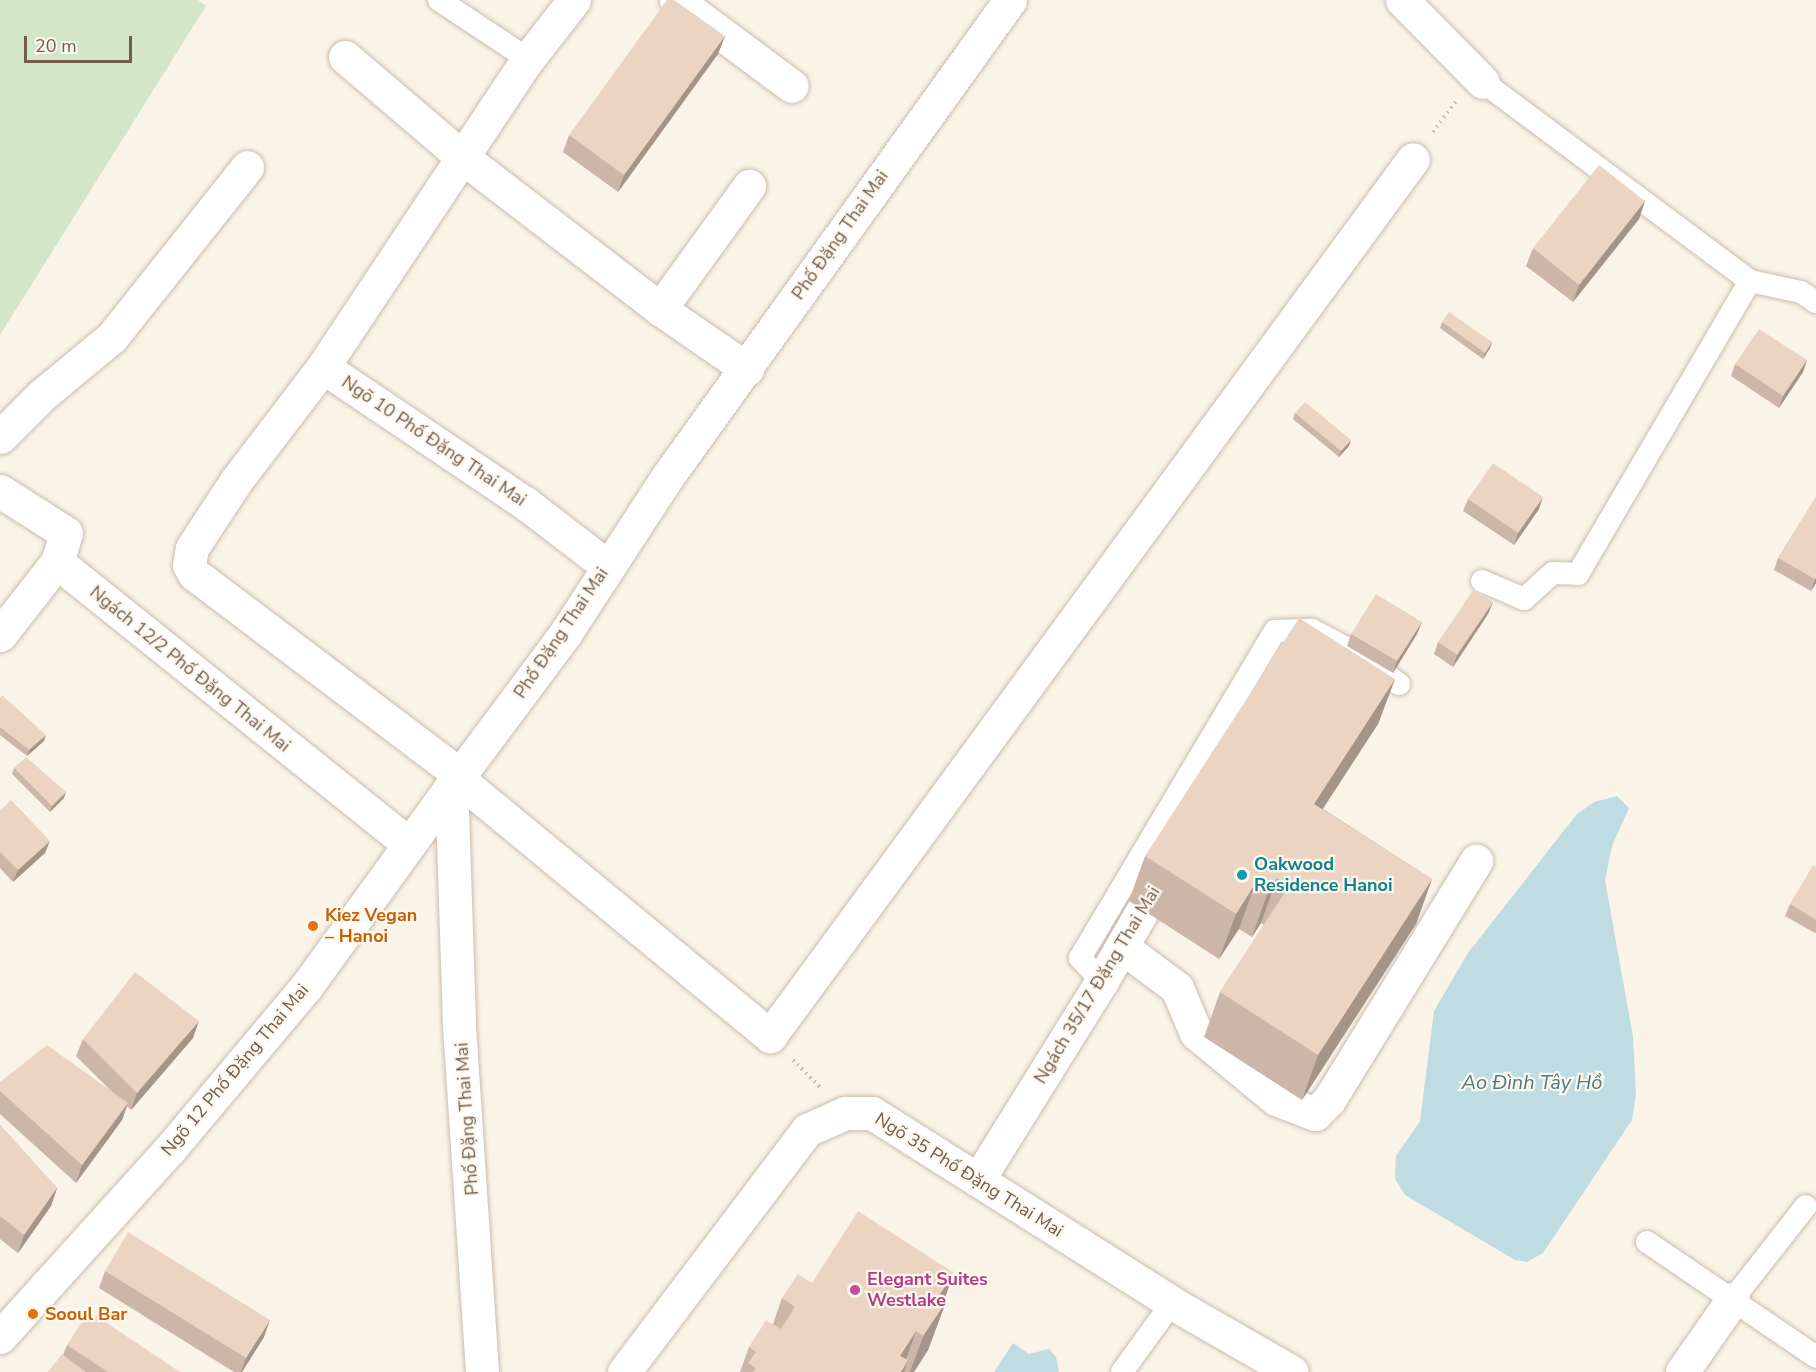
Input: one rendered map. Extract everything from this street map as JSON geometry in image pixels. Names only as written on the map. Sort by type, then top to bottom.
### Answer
[{"type":"street","points":[[323,367],[528,59],[574,0]]},
{"type":"street","points":[[676,0],[792,86]]},
{"type":"street","name":"Phố Đặng Thai Mai","points":[[482,1372],[459,1022],[456,780],[565,634],[607,566],[1010,0]]},
{"type":"street","points":[[1402,0],[1480,79]]},
{"type":"street","points":[[345,57],[462,157],[660,309],[747,369]]},
{"type":"street","points":[[456,780],[770,1036],[1413,159]]},
{"type":"street","points":[[0,437],[42,395],[112,337],[247,167]]},
{"type":"street","points":[[660,309],[749,186]]},
{"type":"street","name":"Ngõ 10 Phố Đặng Thai Mai","points":[[456,780],[194,574],[189,565],[192,548],[236,481],[323,367],[525,503],[607,566]]},
{"type":"street","points":[[0,491],[66,532],[57,562],[0,635]]},
{"type":"street","name":"Ngách 12/2 Phố Đặng Thai Mai","points":[[57,562],[408,843]]},
{"type":"street","name":"Ngách 35/17 Đặng Thai Mai","points":[[978,1180],[1122,947],[1282,662]]},
{"type":"street","name":"Ngõ 12 Phố Đặng Thai Mai","points":[[0,1336],[170,1149],[306,987],[408,843],[456,780]]},
{"type":"street","points":[[1122,947],[1177,988],[1196,1033],[1276,1099],[1315,1114],[1329,1100],[1476,861]]},
{"type":"street","name":"Ngõ 35 Phố Đặng Thai Mai","points":[[624,1372],[807,1130],[845,1113],[872,1113],[1172,1303],[1292,1372]]},
{"type":"street","points":[[1682,1372],[1733,1299]]},
{"type":"lane","points":[[439,0],[528,59]]},
{"type":"lane","points":[[1480,79],[1750,281],[1801,292],[1816,302]]},
{"type":"lane","points":[[1482,581],[1524,599],[1552,573],[1578,574],[1750,281]]},
{"type":"lane","points":[[1102,981],[1080,958],[1275,631],[1312,630],[1356,653],[1399,684]]},
{"type":"lane","points":[[1733,1299],[1806,1206]]},
{"type":"lane","points":[[1647,1242],[1816,1357]]},
{"type":"lane","points":[[1122,1372],[1172,1303]]},
{"type":"path","points":[[1413,159],[1480,79]]},
{"type":"path","points":[[770,1036],[845,1113]]},
{"type":"green space","points":[[0,0],[198,0],[206,6],[0,335]]},
{"type":"water","name":"Ao Đình Tây Hồ","points":[[1617,796],[1629,808],[1612,846],[1605,880],[1633,1037],[1636,1094],[1632,1120],[1543,1253],[1527,1262],[1515,1260],[1405,1195],[1395,1179],[1396,1156],[1420,1121],[1434,1011],[1468,953],[1577,814],[1594,802]]},
{"type":"water","points":[[1013,1343],[1029,1354],[1049,1349],[1056,1357],[1059,1372],[994,1372]]},
{"type":"building","points":[[667,0],[674,0],[725,36],[624,175],[569,135]]},
{"type":"building","points":[[1599,165],[1645,201],[1579,285],[1533,248]]},
{"type":"building","points":[[1449,312],[1492,342],[1485,353],[1442,322]]},
{"type":"building","points":[[1759,329],[1807,360],[1783,396],[1735,364]]},
{"type":"building","points":[[1305,402],[1351,440],[1341,451],[1295,413]]},
{"type":"building","points":[[1493,463],[1543,497],[1518,533],[1468,499]]},
{"type":"building","points":[[1816,497],[1816,578],[1815,579],[1778,558]]},
{"type":"building","points":[[1474,589],[1493,602],[1457,655],[1438,642]]},
{"type":"building","points":[[1376,594],[1422,622],[1397,661],[1351,634]]},
{"type":"building","name":"Oakwood Residence Hanoi","points":[[1299,618],[1395,679],[1314,804],[1432,879],[1318,1055],[1220,992],[1289,886],[1277,878],[1268,892],[1255,884],[1236,914],[1145,856]]},
{"type":"building","points":[[2,695],[46,735],[29,750],[0,727],[0,698]]},
{"type":"building","points":[[26,757],[66,792],[52,806],[14,768]]},
{"type":"building","points":[[11,800],[50,841],[18,870],[0,852],[0,811]]},
{"type":"building","points":[[1813,865],[1816,867],[1816,920],[1790,904]]},
{"type":"building","points":[[135,972],[199,1021],[137,1093],[83,1039]]},
{"type":"building","points":[[47,1045],[128,1103],[82,1165],[0,1091],[0,1082]]},
{"type":"building","points":[[0,1125],[57,1188],[24,1235],[0,1216]]},
{"type":"building","points":[[858,1211],[954,1273],[938,1297],[946,1302],[923,1336],[916,1331],[900,1356],[908,1360],[901,1372],[753,1372],[756,1368],[748,1363],[756,1352],[749,1347],[766,1320],[781,1329],[795,1307],[782,1298],[798,1274],[812,1283]]},
{"type":"building","points":[[128,1232],[270,1320],[246,1358],[105,1271]]},
{"type":"building","points":[[89,1311],[180,1372],[108,1372],[67,1345]]},
{"type":"building","points":[[62,1354],[86,1372],[48,1372]]},
{"type":"place","name":"Oakwood Residence Hanoi","points":[[1242,875]]},
{"type":"place","name":"Kiez Vegan – Hanoi","points":[[313,926]]},
{"type":"place","name":"Elegant Suites Westlake","points":[[855,1290]]},
{"type":"place","name":"Sooul Bar","points":[[33,1314]]}]
